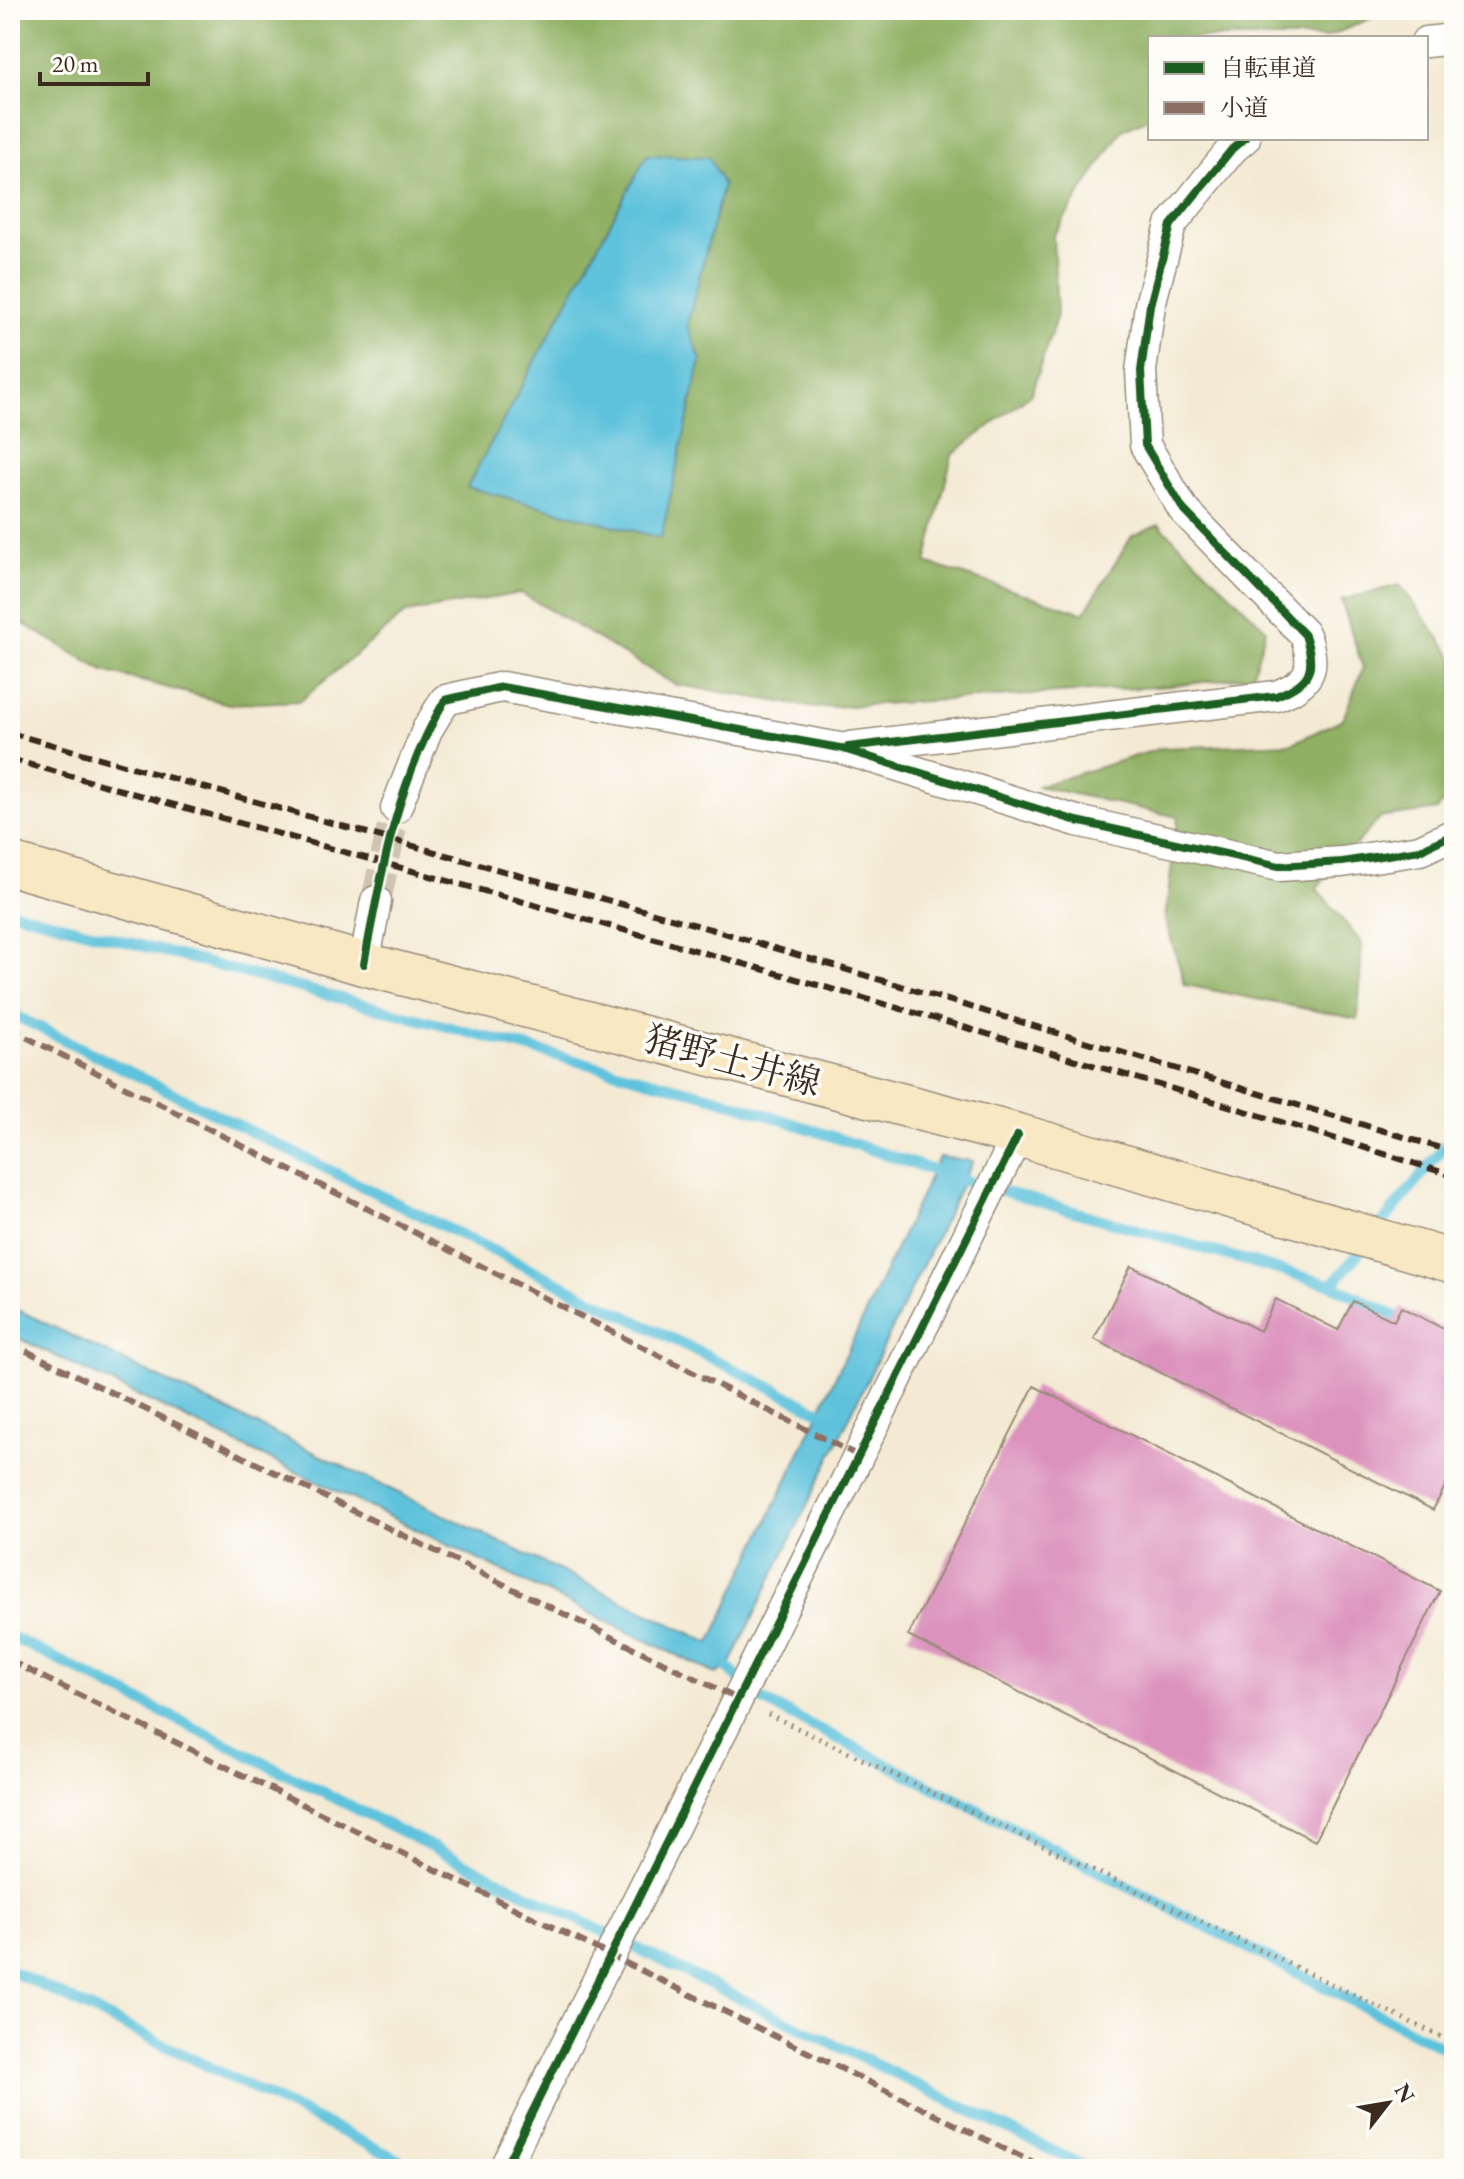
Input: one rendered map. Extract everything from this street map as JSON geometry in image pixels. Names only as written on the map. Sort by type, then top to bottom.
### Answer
[{"type":"main road","name":"猪野土井線","points":[[10,864],[364,964],[1018,1135],[1454,1262]]},
{"type":"street","points":[[1428,42],[1454,39]]},
{"type":"street","points":[[840,748],[1276,696],[1297,688],[1308,674],[1313,658],[1305,635],[1183,509],[1145,445],[1141,371],[1150,305],[1171,225],[1243,140]]},
{"type":"street","points":[[396,808],[427,730],[445,700],[502,687],[840,748],[1077,821],[1279,866],[1342,862],[1420,850],[1454,834]]},
{"type":"street","points":[[364,964],[376,901]]},
{"type":"street","points":[[504,2169],[1018,1135]]},
{"type":"path","points":[[738,1699],[1454,2043]]},
{"type":"green space","points":[[10,10],[1390,10],[1330,36],[1148,36],[1148,118],[1122,130],[1053,236],[1057,315],[1031,394],[952,455],[926,563],[1084,613],[1132,536],[1159,524],[1266,629],[1252,676],[1170,686],[815,708],[674,684],[521,593],[406,613],[300,701],[229,704],[104,671],[10,616]]},
{"type":"green space","points":[[1400,585],[1454,658],[1454,787],[1437,810],[1380,818],[1316,888],[1362,943],[1358,1019],[1185,985],[1165,919],[1178,817],[1038,786],[1162,748],[1293,743],[1343,719],[1363,668],[1341,600]]},
{"type":"water","points":[[647,155],[709,157],[723,185],[687,325],[701,360],[661,538],[467,487]]},
{"type":"water","points":[[939,1157],[973,1161],[730,1665],[716,1674],[10,1334],[10,1306],[710,1643]]},
{"type":"building","points":[[1131,1266],[1260,1331],[1276,1299],[1338,1330],[1353,1301],[1394,1321],[1401,1307],[1454,1334],[1454,1469],[1433,1510],[1094,1339]]},
{"type":"building","points":[[1034,1386],[1440,1591],[1315,1841],[908,1636]]},
{"type":"waterway","points":[[10,911],[717,1098],[944,1174]]},
{"type":"waterway","points":[[10,1013],[831,1417]]},
{"type":"waterway","points":[[1376,1231],[1454,1135]]},
{"type":"waterway","points":[[949,1176],[1332,1285],[1366,1244]]},
{"type":"waterway","points":[[1332,1285],[1407,1322]]},
{"type":"waterway","points":[[10,1636],[587,1924],[1090,2169]]},
{"type":"waterway","points":[[717,1657],[758,1698],[1454,2053]]},
{"type":"waterway","points":[[10,1970],[418,2169]]},
{"type":"tunnel","points":[[376,901],[396,808]]},
{"type":"railway","points":[[10,733],[714,930],[1454,1152]]},
{"type":"railway","points":[[10,759],[915,1013],[1454,1176]]},
{"type":"marked path","points":[[10,873],[14,865]]},
{"type":"marked path","points":[[10,1029],[859,1456]]},
{"type":"marked path","points":[[10,1343],[738,1699]]},
{"type":"marked path","points":[[10,1661],[1046,2169]]},
{"type":"cycle path","points":[[848,747],[1276,696],[1297,686],[1308,674],[1310,657],[1305,635],[1183,509],[1145,445],[1141,371],[1150,305],[1171,225],[1243,140]]},
{"type":"cycle path","points":[[364,964],[393,828],[428,731],[445,700],[502,687],[840,748],[1077,821],[1279,866],[1342,862],[1420,850],[1454,834]]},
{"type":"cycle path","points":[[504,2169],[1018,1135]]}]
